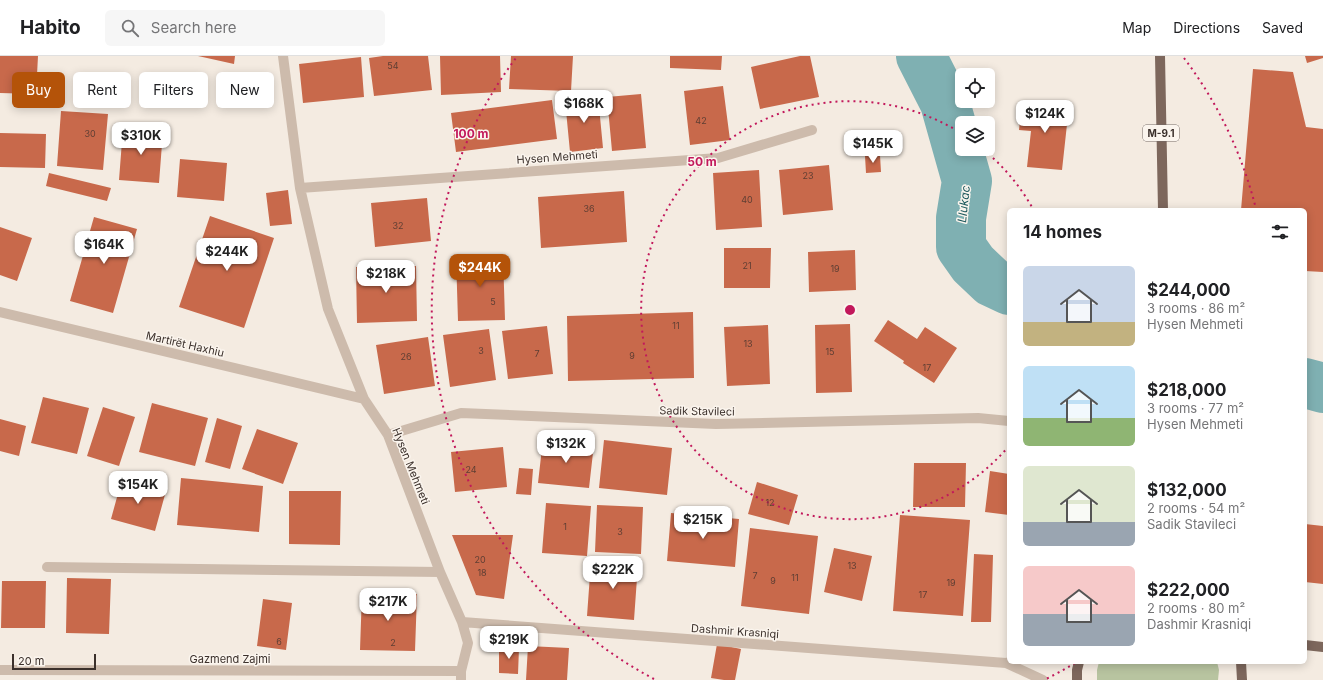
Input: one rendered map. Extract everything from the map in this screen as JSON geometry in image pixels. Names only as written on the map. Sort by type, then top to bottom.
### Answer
[{"type":"main road","name":"M-9.1","points":[[1160,56],[1163,208]]},
{"type":"main road","points":[[1307,645],[1323,647]]},
{"type":"main road","points":[[1077,680],[1078,664]]},
{"type":"main road","points":[[1241,664],[1242,680]]},
{"type":"street","name":"Hysen Mehmeti","points":[[283,56],[300,188],[328,310],[364,399],[388,435],[440,572],[462,622],[468,643],[461,676]]},
{"type":"street","name":"Hysen Mehmeti","points":[[300,188],[718,158],[812,130]]},
{"type":"street","name":"Martirët Haxhiu","points":[[0,312],[364,399]]},
{"type":"street","name":"Sadik Stavileci","points":[[388,435],[461,413],[716,424],[978,418],[1007,421]]},
{"type":"street","points":[[48,567],[440,572]]},
{"type":"street","name":"Dashmir Krasniqi","points":[[462,622],[1007,663]]},
{"type":"street","name":"Dashmir Krasniqi","points":[[1011,664],[1043,680]]},
{"type":"street","name":"Gazmend Zajmi","points":[[0,670],[461,676]]},
{"type":"green space","points":[[1098,664],[1218,664],[1219,670],[1218,680],[1097,680]]},
{"type":"building","points":[[0,56],[38,56],[37,72],[12,72],[12,93],[0,93]]},
{"type":"building","points":[[198,56],[235,56],[234,64]]},
{"type":"building","points":[[383,56],[428,56],[432,90],[374,96],[369,58]]},
{"type":"building","points":[[440,56],[500,56],[501,92],[441,95]]},
{"type":"building","points":[[511,56],[573,56],[571,91],[509,89]]},
{"type":"building","points":[[670,56],[722,56],[721,70],[670,68]]},
{"type":"building","points":[[800,56],[810,56],[819,97],[760,109],[751,67]]},
{"type":"building","points":[[1305,56],[1323,56],[1323,58],[1307,63]]},
{"type":"building","points":[[361,57],[364,97],[303,103],[299,64]]},
{"type":"building","points":[[1253,69],[1293,72],[1306,127],[1323,129],[1323,272],[1307,271],[1307,208],[1241,208]]},
{"type":"building","points":[[723,86],[730,140],[690,145],[684,91]]},
{"type":"building","points":[[641,94],[646,148],[612,151],[607,97]]},
{"type":"building","points":[[598,96],[603,148],[570,152],[565,100]]},
{"type":"building","points":[[552,100],[557,139],[456,152],[451,113]]},
{"type":"building","points":[[1022,101],[1069,106],[1062,170],[1027,167],[1031,131],[1019,130]]},
{"type":"building","points":[[61,111],[108,114],[103,170],[57,166]]},
{"type":"building","points":[[123,128],[163,131],[159,183],[119,180]]},
{"type":"building","points":[[0,133],[46,134],[45,168],[0,167]]},
{"type":"building","points":[[880,155],[881,172],[866,173],[865,156]]},
{"type":"building","points":[[180,159],[227,163],[224,201],[177,197]]},
{"type":"building","points":[[829,165],[833,210],[783,215],[779,170]]},
{"type":"building","points":[[759,170],[762,227],[716,230],[713,173]]},
{"type":"building","points":[[49,173],[111,188],[107,201],[46,186]]},
{"type":"building","points":[[288,190],[292,224],[270,226],[266,193]]},
{"type":"building","points":[[624,191],[627,242],[541,248],[538,197]]},
{"type":"building","points":[[427,198],[431,241],[375,247],[371,203]]},
{"type":"building","points":[[210,216],[274,238],[244,328],[179,307]]},
{"type":"building","points":[[94,217],[137,229],[113,313],[70,301]]},
{"type":"building","points":[[0,227],[32,238],[17,281],[0,275]]},
{"type":"building","points":[[724,248],[771,248],[770,288],[724,288]]},
{"type":"building","points":[[855,250],[856,290],[809,292],[808,252]]},
{"type":"building","points":[[503,255],[505,320],[458,321],[456,256]]},
{"type":"building","points":[[416,266],[417,321],[357,323],[356,267]]},
{"type":"building","points":[[693,312],[694,378],[568,381],[567,316]]},
{"type":"building","points":[[888,320],[917,339],[925,327],[957,348],[934,383],[903,363],[904,361],[874,341]]},
{"type":"building","points":[[850,324],[852,392],[816,393],[815,325]]},
{"type":"building","points":[[768,325],[770,384],[727,386],[724,327]]},
{"type":"building","points":[[547,326],[553,374],[508,379],[502,331]]},
{"type":"building","points":[[489,329],[496,380],[450,387],[443,335]]},
{"type":"building","points":[[428,337],[435,386],[384,394],[376,345]]},
{"type":"building","points":[[43,397],[89,408],[77,454],[31,443]]},
{"type":"building","points":[[152,403],[208,418],[195,466],[139,452]]},
{"type":"building","points":[[103,407],[135,417],[119,466],[87,456]]},
{"type":"building","points":[[217,418],[242,426],[230,469],[205,462]]},
{"type":"building","points":[[0,419],[26,426],[19,456],[0,451]]},
{"type":"building","points":[[257,429],[298,443],[283,484],[242,469]]},
{"type":"building","points":[[543,439],[594,444],[589,488],[538,483]]},
{"type":"building","points":[[604,440],[672,448],[667,495],[599,488]]},
{"type":"building","points":[[503,447],[507,487],[455,492],[451,452]]},
{"type":"building","points":[[914,463],[966,463],[965,507],[913,507]]},
{"type":"building","points":[[519,468],[533,469],[531,495],[516,494]]},
{"type":"building","points":[[990,471],[1007,474],[1007,515],[985,512]]},
{"type":"building","points":[[181,478],[263,486],[259,532],[177,525]]},
{"type":"building","points":[[122,479],[166,491],[155,531],[111,519]]},
{"type":"building","points":[[757,482],[798,495],[789,525],[748,514]]},
{"type":"building","points":[[289,491],[341,491],[340,545],[289,544]]},
{"type":"building","points":[[546,503],[591,506],[587,556],[542,553]]},
{"type":"building","points":[[597,505],[643,507],[641,554],[595,552]]},
{"type":"building","points":[[671,513],[739,519],[735,567],[667,561]]},
{"type":"building","points":[[900,515],[970,520],[963,616],[893,611]]},
{"type":"building","points":[[1307,524],[1323,526],[1323,584],[1307,582]]},
{"type":"building","points":[[750,528],[818,536],[809,614],[741,606]]},
{"type":"building","points":[[452,535],[513,535],[504,599],[476,595]]},
{"type":"building","points":[[834,548],[872,556],[862,601],[824,592]]},
{"type":"building","points":[[974,554],[993,555],[991,622],[971,622]]},
{"type":"building","points":[[591,561],[638,564],[634,620],[587,616]]},
{"type":"building","points":[[67,578],[111,579],[109,634],[66,633]]},
{"type":"building","points":[[2,581],[46,581],[45,628],[1,628]]},
{"type":"building","points":[[362,592],[417,594],[415,651],[360,650]]},
{"type":"building","points":[[263,599],[292,603],[286,650],[257,646]]},
{"type":"building","points":[[717,644],[741,649],[735,680],[711,678]]},
{"type":"building","points":[[528,646],[569,648],[567,680],[526,680]]},
{"type":"building","points":[[499,647],[519,648],[518,674],[499,673]]},
{"type":"waterway","name":"Llukac","points":[[921,56],[945,103],[967,181],[961,218],[961,247],[973,264],[992,282],[1007,289]]},
{"type":"waterway","name":"Llukac","points":[[1307,384],[1323,388]]}]
